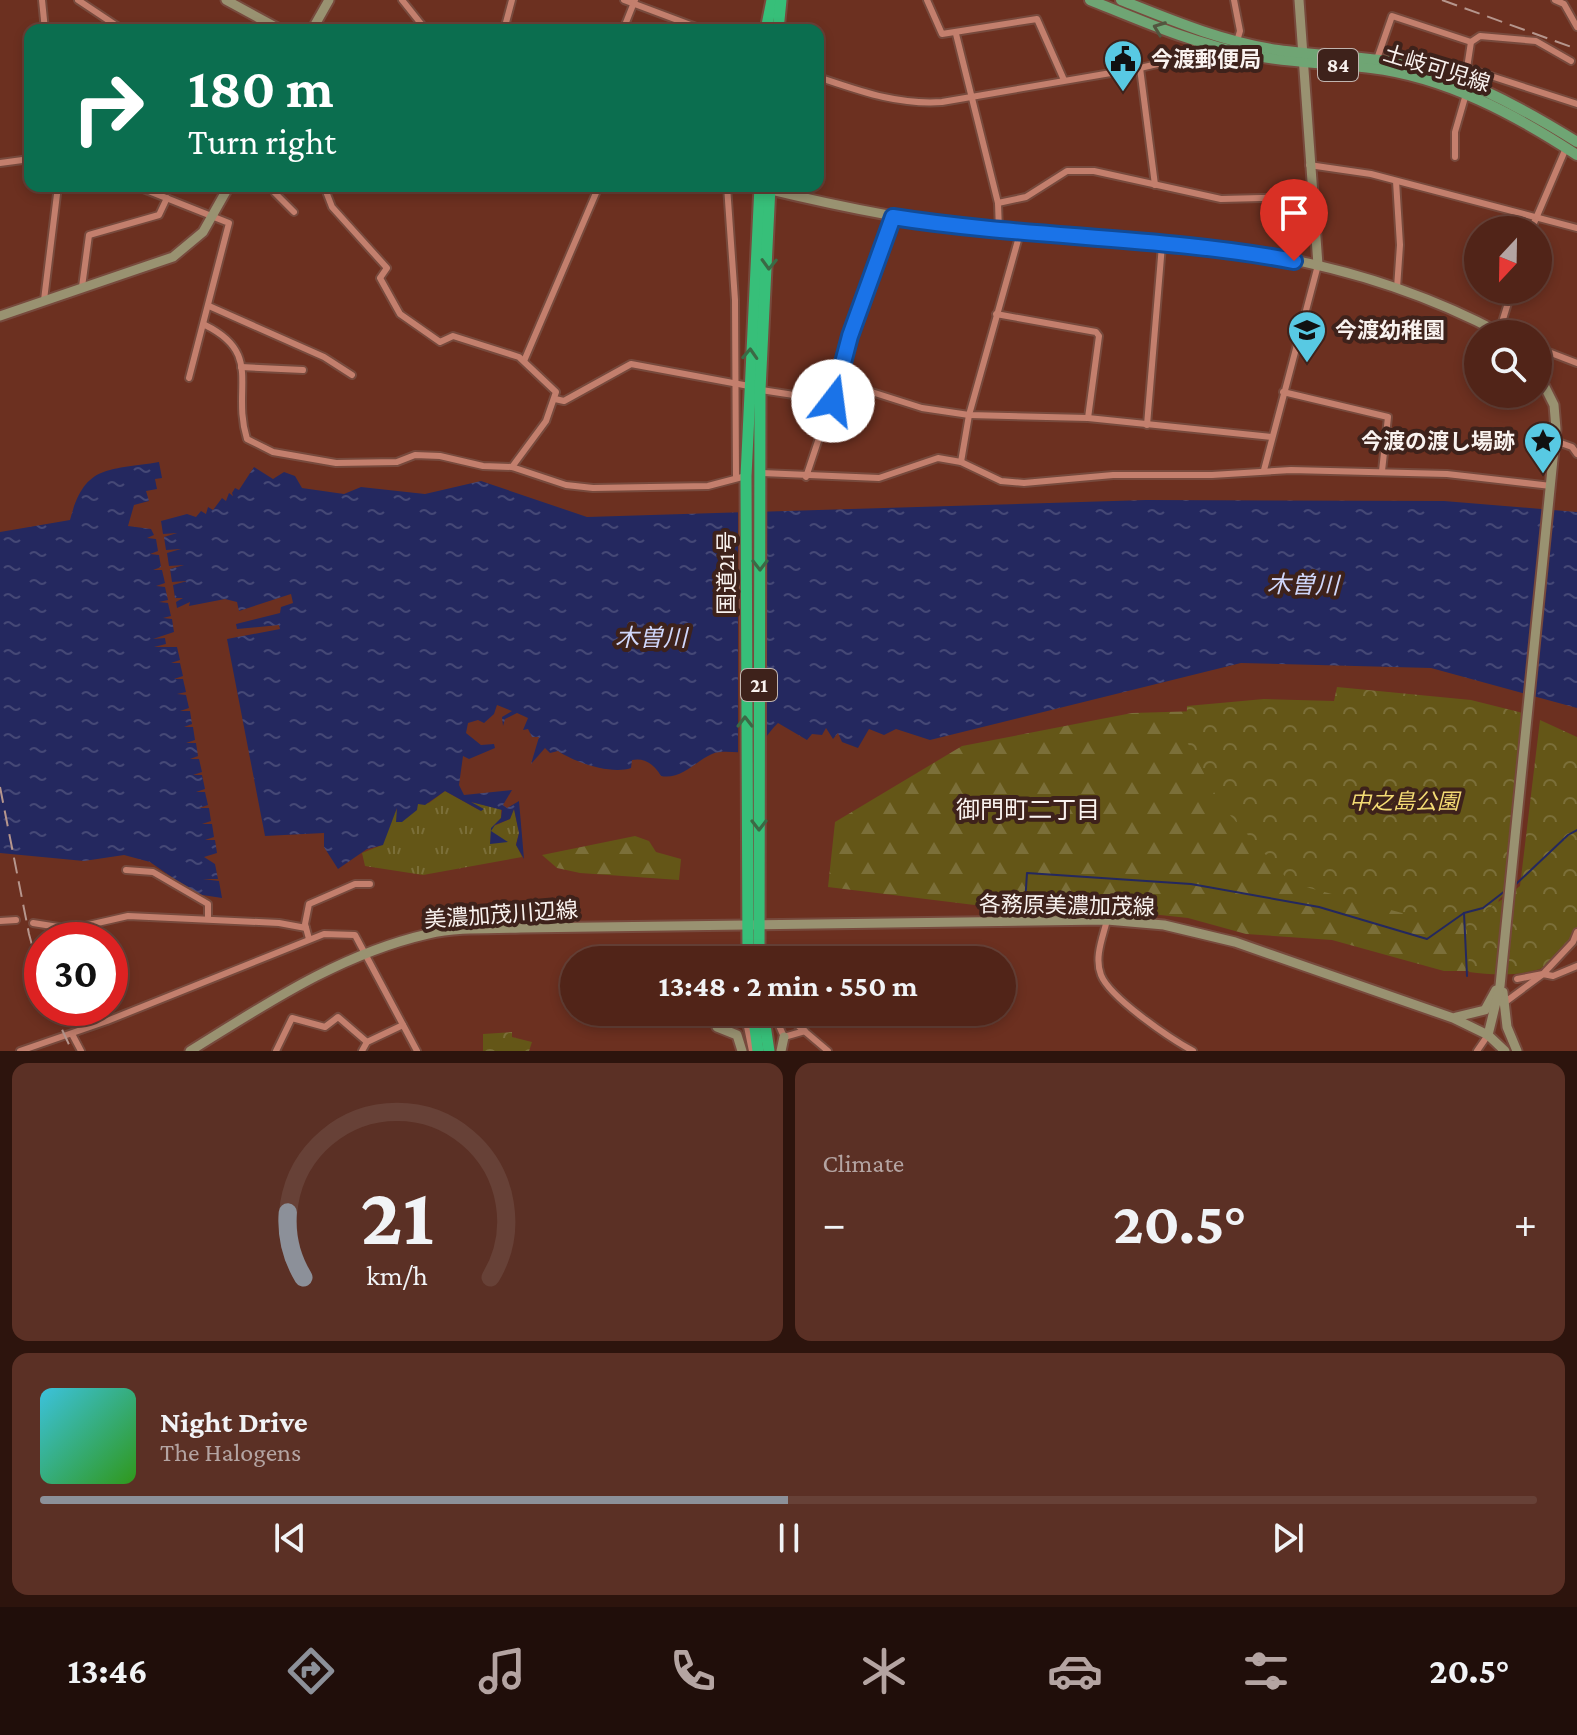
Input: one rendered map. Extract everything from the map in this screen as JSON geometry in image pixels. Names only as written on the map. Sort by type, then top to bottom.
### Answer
[{"type":"highway","points":[[764,0],[769,24]]},
{"type":"highway","points":[[770,24],[772,0]]},
{"type":"highway","points":[[772,24],[781,0]]},
{"type":"highway","name":"国道21号","points":[[756,946],[745,884],[743,480],[763,192]]},
{"type":"highway","name":"国道21号","points":[[748,387],[760,473],[759,884],[750,946]]},
{"type":"highway","points":[[755,1026],[758,1051]]},
{"type":"highway","points":[[765,1026],[769,1051]]},
{"type":"main road","name":"土岐可児線","points":[[1090,0],[1202,43],[1375,68],[1466,94],[1504,111],[1577,155]]},
{"type":"main road","name":"土岐可児線","points":[[1121,0],[1237,41],[1301,57],[1377,59],[1441,73],[1526,112],[1577,142]]},
{"type":"street","points":[[42,0],[44,24]]},
{"type":"street","points":[[78,0],[114,24]]},
{"type":"street","points":[[226,0],[270,24]]},
{"type":"street","points":[[315,24],[329,0]]},
{"type":"street","points":[[402,0],[421,24]]},
{"type":"street","points":[[506,24],[512,0]]},
{"type":"street","points":[[624,0],[689,24]]},
{"type":"street","points":[[927,0],[942,34],[1037,19],[1064,80]]},
{"type":"street","points":[[1234,0],[1240,31],[1237,41]]},
{"type":"street","points":[[1264,470],[1318,265],[1299,0]]},
{"type":"street","points":[[1555,0],[1564,4],[1577,27]]},
{"type":"street","points":[[625,24],[634,2]]},
{"type":"street","points":[[1377,59],[1392,16],[1471,42]]},
{"type":"street","points":[[956,34],[998,203],[999,231]]},
{"type":"street","points":[[1467,68],[1471,42],[1480,36],[1536,41],[1571,61]]},
{"type":"street","points":[[824,79],[885,99],[913,104],[1140,68],[1192,56],[1202,43]]},
{"type":"street","points":[[1441,73],[1452,67],[1467,68],[1577,104]]},
{"type":"street","points":[[1140,68],[1155,185]]},
{"type":"street","points":[[1455,157],[1455,132],[1466,94]]},
{"type":"street","points":[[1535,216],[1566,148]]},
{"type":"street","points":[[0,163],[24,159]]},
{"type":"street","points":[[1309,165],[1396,181],[1523,216]]},
{"type":"street","points":[[998,203],[1026,197],[1067,171],[1094,171],[1221,199],[1311,197]]},
{"type":"street","points":[[1396,181],[1400,245],[1397,288]]},
{"type":"street","points":[[44,300],[57,192]]},
{"type":"street","points":[[152,192],[229,223],[189,378]]},
{"type":"street","points":[[0,316],[173,257],[185,250],[215,215],[226,192]]},
{"type":"street","points":[[524,361],[596,192]]},
{"type":"street","points":[[727,192],[748,387]]},
{"type":"street","points":[[785,192],[893,217],[999,231],[1237,251],[1318,265],[1397,288],[1471,320]]},
{"type":"street","points":[[275,193],[294,212]]},
{"type":"street","points":[[327,194],[344,222],[387,268],[380,278],[400,314],[420,331],[440,342],[453,336],[524,361],[556,392],[546,421],[512,467]]},
{"type":"street","points":[[82,287],[89,235],[159,215],[167,198]]},
{"type":"street","points":[[806,477],[893,217]]},
{"type":"street","points":[[1552,223],[1577,228]]},
{"type":"street","points":[[961,462],[969,415],[1020,233]]},
{"type":"street","points":[[1147,425],[1162,245]]},
{"type":"street","points":[[209,306],[324,357],[352,375]]},
{"type":"street","points":[[996,314],[1096,332],[1099,336],[1088,418]]},
{"type":"street","points":[[205,325],[234,344],[241,367],[243,421],[247,439],[254,445],[336,463],[397,462],[415,455],[440,456],[483,466],[512,467],[566,485],[593,488],[708,486],[743,480]]},
{"type":"street","points":[[1552,353],[1577,363]]},
{"type":"street","points":[[555,399],[564,401],[631,364],[833,401]]},
{"type":"street","points":[[241,367],[303,370]]},
{"type":"street","points":[[837,381],[922,408],[969,415],[1088,418],[1272,437]]},
{"type":"street","points":[[1283,392],[1388,417],[1383,440],[1382,471]]},
{"type":"street","points":[[1477,1051],[1488,1035],[1500,986],[1555,441],[1552,401]]},
{"type":"street","points":[[1555,441],[1572,447],[1577,454]]},
{"type":"street","points":[[760,473],[879,478],[938,458],[961,462],[1001,481],[1024,483],[1264,470],[1382,471],[1447,474],[1550,491]]},
{"type":"street","points":[[126,870],[153,872],[208,904],[208,919]]},
{"type":"street","points":[[309,939],[306,928],[309,904],[355,884],[370,884]]},
{"type":"street","points":[[102,922],[128,916],[306,928]]},
{"type":"street","points":[[0,921],[16,920]]},
{"type":"street","points":[[1107,920],[1098,956],[1101,977],[1170,1039],[1193,1051]]},
{"type":"street","name":"各務原美濃加茂線","points":[[752,924],[1107,920],[1197,931],[1453,1018],[1488,1035],[1505,1051]]},
{"type":"street","name":"美濃加茂川辺線","points":[[190,1051],[318,974],[363,953],[432,933],[752,924]]},
{"type":"street","points":[[1504,1003],[1543,974],[1573,942],[1577,932]]},
{"type":"street","points":[[20,1051],[72,1034],[324,934],[355,935],[417,1051]]},
{"type":"street","points":[[1517,979],[1543,974],[1553,976],[1577,966]]},
{"type":"street","points":[[1453,1018],[1485,1010],[1500,986]]},
{"type":"street","points":[[1500,986],[1507,1027],[1517,1051]]},
{"type":"street","points":[[286,1051],[277,1049],[292,1018],[325,1027],[338,1017],[367,1042]]},
{"type":"street","points":[[362,1051],[367,1042],[403,1025]]},
{"type":"street","points":[[717,1026],[737,1035],[742,1051]]},
{"type":"street","points":[[747,1026],[752,1051]]},
{"type":"street","points":[[779,1026],[784,1037],[781,1051]]},
{"type":"street","points":[[799,1026],[828,1051]]},
{"type":"street","points":[[784,1037],[797,1030],[805,1031]]},
{"type":"street","points":[[72,1034],[81,1051]]},
{"type":"green space","name":"中之島公園","points":[[1337,687],[1471,700],[1523,713],[1505,887],[1503,896],[1485,912],[1520,886],[1540,720],[1577,737],[1577,942],[1567,954],[1528,972],[1469,972],[1466,915],[1478,912],[1428,920],[1291,883],[1221,805],[1186,740],[1187,706],[1264,699],[1334,701]]},
{"type":"green space","points":[[1234,710],[1512,791],[1490,971],[1444,971],[1332,940],[1246,934],[1188,918],[1114,910],[999,908],[828,887],[835,822],[962,746],[1132,713]]},
{"type":"green space","points":[[445,791],[481,811],[471,802],[501,809],[501,818],[494,826],[510,819],[514,809],[519,833],[516,844],[522,857],[423,875],[365,866],[362,853],[382,845],[396,808],[398,816],[411,814],[418,804],[429,803]]},
{"type":"green space","points":[[635,836],[649,841],[656,852],[681,859],[679,880],[580,873],[557,868],[542,855]]},
{"type":"green space","points":[[512,1032],[512,1037],[532,1042],[529,1051],[483,1051],[483,1034]]},
{"type":"water","points":[[159,462],[162,478],[155,479],[157,489],[146,491],[149,501],[134,505],[128,526],[151,529],[154,535],[147,538],[156,539],[158,551],[150,554],[159,555],[161,567],[153,570],[162,570],[165,583],[156,586],[165,587],[168,600],[159,602],[168,603],[171,616],[163,618],[172,619],[174,632],[153,639],[165,638],[166,644],[154,647],[177,647],[180,660],[171,663],[180,663],[183,676],[174,679],[183,679],[186,692],[177,694],[186,695],[189,708],[180,711],[190,711],[192,724],[184,727],[193,727],[195,740],[186,743],[196,743],[198,756],[190,759],[199,759],[202,772],[193,775],[202,775],[205,789],[196,792],[205,792],[208,805],[199,808],[209,808],[211,821],[202,824],[212,824],[214,837],[205,840],[215,840],[217,853],[204,857],[215,864],[218,879],[203,879],[219,881],[222,898],[196,894],[150,862],[124,855],[84,861],[0,853],[0,532],[70,520],[83,488],[91,479],[112,469]]},
{"type":"water","name":"木曽川","points":[[254,467],[273,479],[284,472],[295,476],[302,488],[344,494],[361,487],[425,494],[481,481],[587,517],[1146,500],[1444,501],[1577,512],[1577,708],[1431,668],[1241,663],[930,740],[896,729],[884,735],[869,729],[858,748],[842,742],[838,733],[833,739],[826,728],[822,735],[812,734],[807,740],[778,723],[751,750],[712,754],[676,775],[661,776],[653,766],[642,760],[632,760],[631,768],[623,770],[603,769],[558,751],[550,753],[545,748],[531,764],[539,737],[532,737],[528,729],[523,730],[528,718],[517,713],[505,719],[503,726],[502,717],[512,711],[497,705],[494,714],[484,723],[478,720],[468,723],[466,733],[481,745],[494,744],[495,748],[469,759],[463,756],[459,785],[464,795],[512,790],[503,805],[507,808],[519,801],[524,859],[516,845],[519,833],[514,809],[510,819],[495,825],[491,831],[508,842],[490,844],[491,828],[501,818],[502,810],[471,802],[484,809],[481,811],[445,791],[425,805],[418,804],[417,810],[402,822],[396,822],[397,808],[383,845],[367,849],[338,869],[324,847],[324,833],[265,836],[227,639],[280,629],[279,625],[237,629],[236,624],[280,613],[281,607],[293,603],[291,594],[239,611],[237,602],[225,599],[189,606],[190,602],[177,608],[176,602],[183,598],[175,598],[173,585],[187,581],[172,582],[170,569],[184,565],[169,566],[167,553],[181,549],[166,550],[164,537],[177,533],[163,534],[161,521],[187,514],[196,517],[201,511],[206,514],[208,507],[213,510],[222,498],[226,501],[229,493],[233,496],[235,488],[239,490]]},
{"type":"pier","points":[[738,508],[751,508],[746,756],[738,755]]},
{"type":"waterway","points":[[1514,886],[1577,830]]},
{"type":"waterway","points":[[1025,904],[1027,873],[1191,884],[1319,907],[1427,939],[1464,913]]},
{"type":"waterway","points":[[1467,976],[1464,913],[1483,908],[1505,891]]},
{"type":"railway","points":[[1442,0],[1577,49]]},
{"type":"railway","points":[[0,787],[27,922]]},
{"type":"railway","points":[[60,1026],[72,1051]]},
{"type":"place","name":"今渡郵便局","points":[[1123,93]]},
{"type":"place","name":"今渡幼稚園","points":[[1307,364]]},
{"type":"place","name":"今渡の渡し場跡","points":[[1543,475]]},
{"type":"district","name":"御門町二丁目","points":[[1028,810]]},
{"type":"route","points":[[833,401],[850,336],[893,217],[1002,232],[1237,251],[1294,261]]}]
